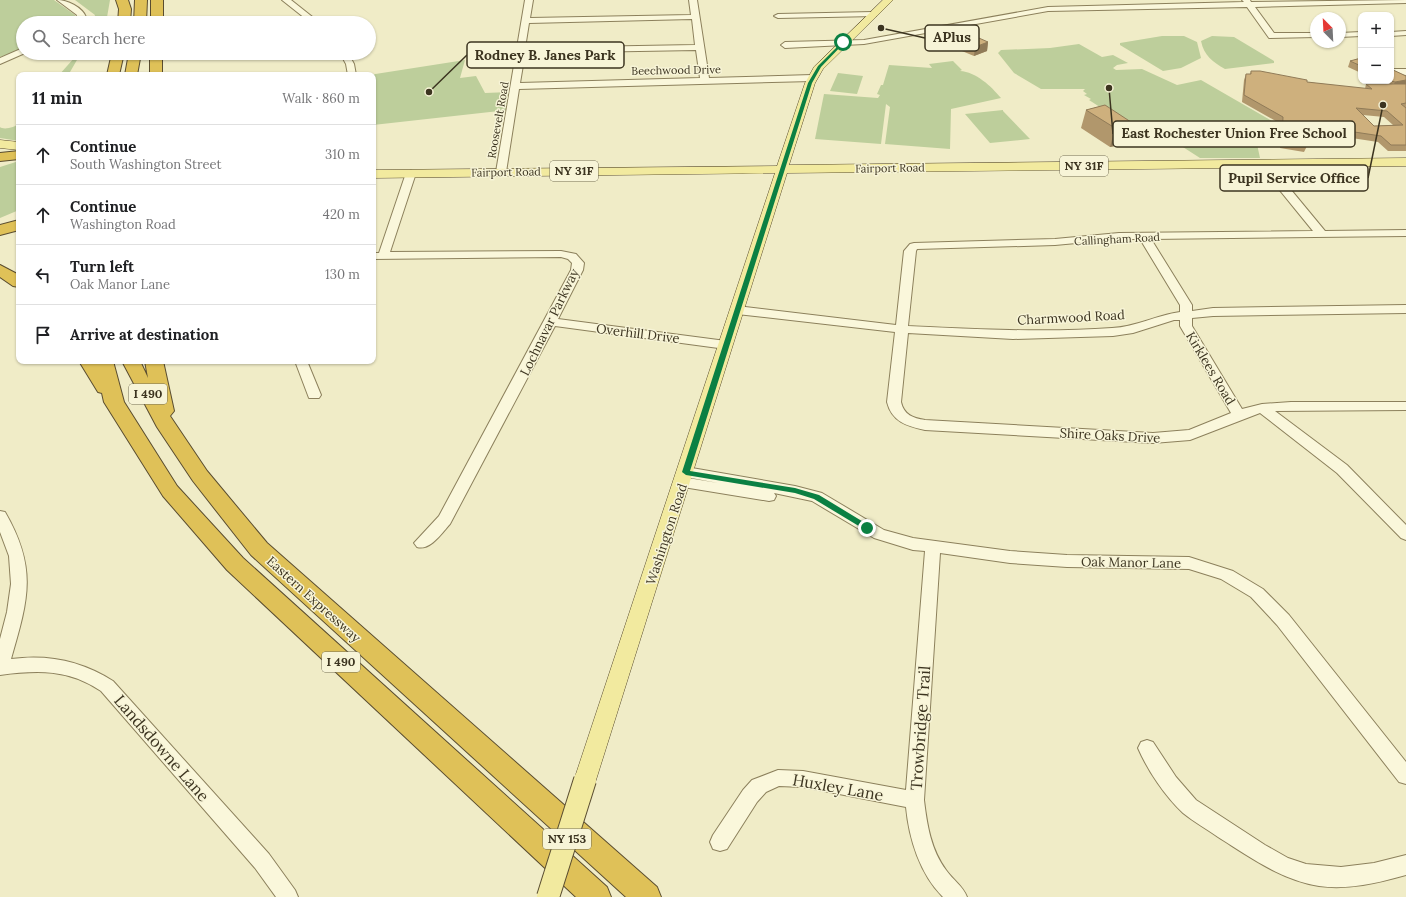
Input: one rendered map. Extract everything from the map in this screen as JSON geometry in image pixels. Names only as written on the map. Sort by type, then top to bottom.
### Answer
[{"type":"highway","points":[[122,0],[125,9],[124,16]]},
{"type":"highway","points":[[140,16],[141,0]]},
{"type":"highway","points":[[157,0],[157,16]]},
{"type":"highway","points":[[114,72],[116,60]]},
{"type":"highway","points":[[132,72],[134,60]]},
{"type":"highway","points":[[156,60],[156,72]]},
{"type":"highway","points":[[0,157],[16,155]]},
{"type":"highway","points":[[0,230],[16,226]]},
{"type":"highway","points":[[0,270],[16,280]]},
{"type":"highway","points":[[90,364],[114,402]]},
{"type":"highway","name":"Eastern Expressway","points":[[105,364],[114,402],[170,491],[235,564],[597,897]]},
{"type":"highway","name":"Eastern Expressway","points":[[132,364],[134,371],[167,427],[200,476],[259,549],[646,897]]},
{"type":"highway","points":[[155,364],[167,427]]},
{"type":"main road","name":"NY 153","points":[[782,169],[812,78],[819,67],[843,42],[888,0]]},
{"type":"main road","points":[[0,144],[16,146]]},
{"type":"main road","name":"Fairport Road","points":[[376,174],[1406,162]]},
{"type":"main road","name":"Washington Road","points":[[548,897],[782,169]]},
{"type":"street","points":[[61,0],[82,16]]},
{"type":"street","points":[[286,0],[307,16]]},
{"type":"street","name":"Roosevelt Road","points":[[501,172],[529,0]]},
{"type":"street","points":[[693,0],[705,81]]},
{"type":"street","points":[[785,45],[864,42],[1041,10],[1247,2],[1406,1]]},
{"type":"street","points":[[1247,2],[1272,36],[1310,35]]},
{"type":"street","points":[[778,16],[873,14]]},
{"type":"street","points":[[526,21],[695,17]]},
{"type":"street","points":[[1394,34],[1406,33]]},
{"type":"street","points":[[1346,35],[1358,34]]},
{"type":"street","points":[[521,52],[700,48]]},
{"type":"street","points":[[0,61],[16,54]]},
{"type":"street","points":[[348,60],[351,72]]},
{"type":"street","points":[[1394,72],[1406,72]]},
{"type":"street","name":"Beechwood Drive","points":[[516,86],[812,78]]},
{"type":"street","points":[[1264,164],[1322,234]]},
{"type":"street","name":"Lochnavar Parkway","points":[[411,173],[378,256],[561,254],[572,256],[577,260],[577,270],[551,322],[445,520],[422,542]]},
{"type":"street","name":"Callingham Road","points":[[902,329],[910,251],[914,246],[1055,242],[1104,237],[1406,233]]},
{"type":"street","name":"Kirklees Road","points":[[1144,236],[1186,305],[1186,326],[1239,415]]},
{"type":"street","name":"Charmwood Road","points":[[737,310],[902,329],[1013,335],[1102,333],[1133,329],[1163,319],[1186,314],[1406,309]]},
{"type":"street","name":"Overhill Drive","points":[[551,322],[726,345]]},
{"type":"street","name":"Shire Oaks Drive","points":[[902,329],[894,407],[902,418],[916,423],[1133,437],[1165,437],[1190,435],[1206,430],[1239,415],[1262,408],[1291,406],[1406,406]]},
{"type":"street","points":[[302,364],[314,395]]},
{"type":"street","points":[[1262,408],[1342,469],[1406,534]]},
{"type":"street","name":"Oak Manor Lane","points":[[684,477],[796,500],[842,512],[879,534],[898,541],[933,548],[1067,561],[1169,561],[1189,563],[1227,575],[1243,583],[1257,593],[1279,615],[1406,776]]},
{"type":"street","points":[[0,516],[12,540],[19,569],[19,586],[15,614],[0,668]]},
{"type":"street","name":"Trowbridge Trail","points":[[933,548],[915,800],[918,832],[923,847],[939,878],[957,897]]},
{"type":"street","name":"Landsdowne Lane","points":[[0,668],[31,664],[58,666],[81,671],[100,680],[107,686],[262,861],[288,897]]},
{"type":"street","points":[[1147,748],[1175,790],[1196,812],[1261,853],[1288,867],[1318,876],[1332,877],[1368,874],[1406,865]]},
{"type":"street","name":"Huxley Lane","points":[[720,842],[750,796],[759,786],[778,778],[804,779],[915,800]]},
{"type":"green space","points":[[0,0],[54,0],[75,15],[16,16],[16,51],[0,57]]},
{"type":"green space","points":[[75,0],[110,0],[107,16],[95,15]]},
{"type":"green space","points":[[1162,36],[1184,36],[1197,42],[1201,58],[1181,68],[1163,71],[1120,45],[1120,43]]},
{"type":"green space","points":[[1212,36],[1234,37],[1274,61],[1274,63],[1225,69],[1207,55],[1202,46],[1201,41]]},
{"type":"green space","points":[[1079,44],[1102,57],[1113,55],[1128,63],[1117,65],[1113,68],[1116,70],[1142,69],[1177,85],[1201,80],[1277,124],[1252,130],[1255,135],[1260,158],[1200,158],[1172,140],[1157,144],[1089,100],[1091,99],[1084,95],[1087,94],[1083,91],[1085,89],[1041,89],[1014,73],[998,53],[1001,50],[1050,48]]},
{"type":"green space","points":[[72,60],[77,60],[70,72],[62,72]]},
{"type":"green space","points":[[465,60],[460,78],[476,76],[485,93],[511,92],[508,110],[376,125],[376,74]]},
{"type":"green space","points":[[953,61],[962,70],[960,71],[972,74],[988,84],[1001,98],[951,109],[950,149],[885,144],[890,107],[886,104],[881,144],[815,139],[824,94],[878,98],[880,95],[877,94],[881,85],[883,85],[889,65],[932,68],[929,64]]},
{"type":"green space","points":[[838,73],[863,76],[857,94],[830,91]]},
{"type":"green space","points":[[1003,110],[1030,139],[990,143],[965,114]]},
{"type":"green space","points":[[16,125],[16,141],[0,138],[0,127],[9,128]]},
{"type":"green space","points":[[16,162],[16,211],[0,218],[0,167]]},
{"type":"building","points":[[972,35],[988,42],[975,47],[959,40]]},
{"type":"building","points":[[1358,59],[1358,65],[1350,61]]},
{"type":"building","points":[[1394,70],[1406,76],[1406,80],[1395,82]]},
{"type":"building","points":[[1251,71],[1260,71],[1307,80],[1307,82],[1372,89],[1366,84],[1406,84],[1406,103],[1401,104],[1406,108],[1406,145],[1391,145],[1381,136],[1328,128],[1322,132],[1307,132],[1307,146],[1282,142],[1283,117],[1244,95],[1246,74],[1251,74]],"holes":[[[1356,108],[1387,111],[1403,125],[1374,126]]]},
{"type":"building","points":[[1105,105],[1134,124],[1115,128],[1086,110]]},
{"type":"place","name":"APlus","points":[[881,28]]},
{"type":"place","name":"East Rochester Union Free School","points":[[1109,88]]},
{"type":"place","name":"Rodney B. Janes Park","points":[[429,92]]},
{"type":"place","name":"Pupil Service Office","points":[[1383,105]]},
{"type":"route","points":[[843,42],[819,67],[810,83],[686,472],[795,491],[817,497],[858,521],[867,528]]}]
